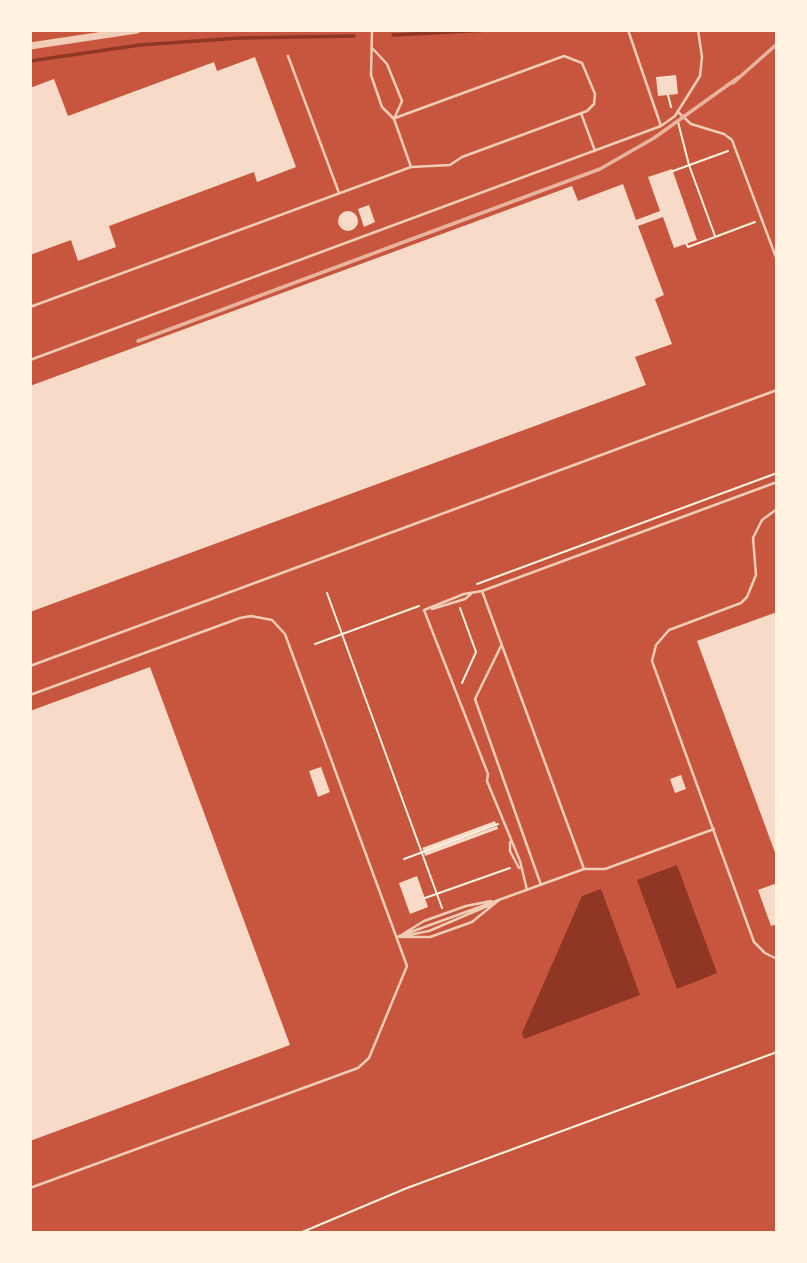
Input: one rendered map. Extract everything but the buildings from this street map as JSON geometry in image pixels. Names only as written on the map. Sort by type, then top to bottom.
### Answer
[{"type":"street","points":[[30,46],[137,30]]},
{"type":"lane","points":[[372,30],[371,75],[382,107],[394,118],[411,167]]},
{"type":"lane","points":[[628,30],[661,126]]},
{"type":"lane","points":[[30,360],[661,126],[675,116],[702,70],[698,30]]},
{"type":"lane","points":[[373,49],[387,64],[402,101],[394,118]]},
{"type":"lane","points":[[30,307],[411,167],[446,166],[462,157],[581,113],[594,104],[596,94],[584,66],[567,55],[394,118]]},
{"type":"lane","points":[[288,56],[339,193]]},
{"type":"lane","points":[[678,111],[691,124],[729,137],[736,148],[777,260]]},
{"type":"lane","points":[[581,113],[595,151]]},
{"type":"lane","points":[[30,666],[777,390]]},
{"type":"lane","points":[[527,890],[520,868],[510,851],[510,842],[487,781],[488,774],[478,757],[424,610],[777,482]]},
{"type":"lane","points":[[777,509],[762,520],[753,538],[756,575],[747,597],[741,603],[669,629],[654,653],[653,668],[754,942],[765,953],[777,959]]},
{"type":"lane","points":[[482,591],[584,869]]},
{"type":"lane","points":[[30,695],[240,618],[251,616],[272,620],[285,634],[405,957],[405,975],[365,1063],[30,1188]]},
{"type":"lane","points":[[502,644],[475,699],[541,885]]},
{"type":"lane","points":[[397,937],[584,869],[605,869],[714,829]]},
{"type":"lane","points":[[397,937],[430,937],[459,927],[471,922],[501,899]]},
{"type":"lane","points":[[397,937],[424,921],[501,899]]},
{"type":"path","points":[[668,95],[683,132],[689,165],[715,236]]},
{"type":"path","points":[[673,171],[736,148]]},
{"type":"path","points":[[686,243],[688,247],[762,219]]},
{"type":"path","points":[[468,588],[777,473]]},
{"type":"path","points":[[327,593],[444,914]]},
{"type":"path","points":[[315,644],[422,605]]},
{"type":"path","points":[[404,859],[503,823]]},
{"type":"path","points":[[300,1233],[407,1188],[777,1052]]},
{"type":"shaded area","points":[[677,865],[717,973],[677,989],[637,880]]},
{"type":"shaded area","points":[[601,889],[640,995],[524,1039],[522,1033],[582,896]]},
{"type":"waterway","points":[[393,35],[488,30]]},
{"type":"waterway","points":[[30,61],[140,45],[239,38],[354,36]]},
{"type":"railway","points":[[733,83],[777,44]]},
{"type":"railway","points":[[138,341],[600,169],[654,138],[739,77]]}]
